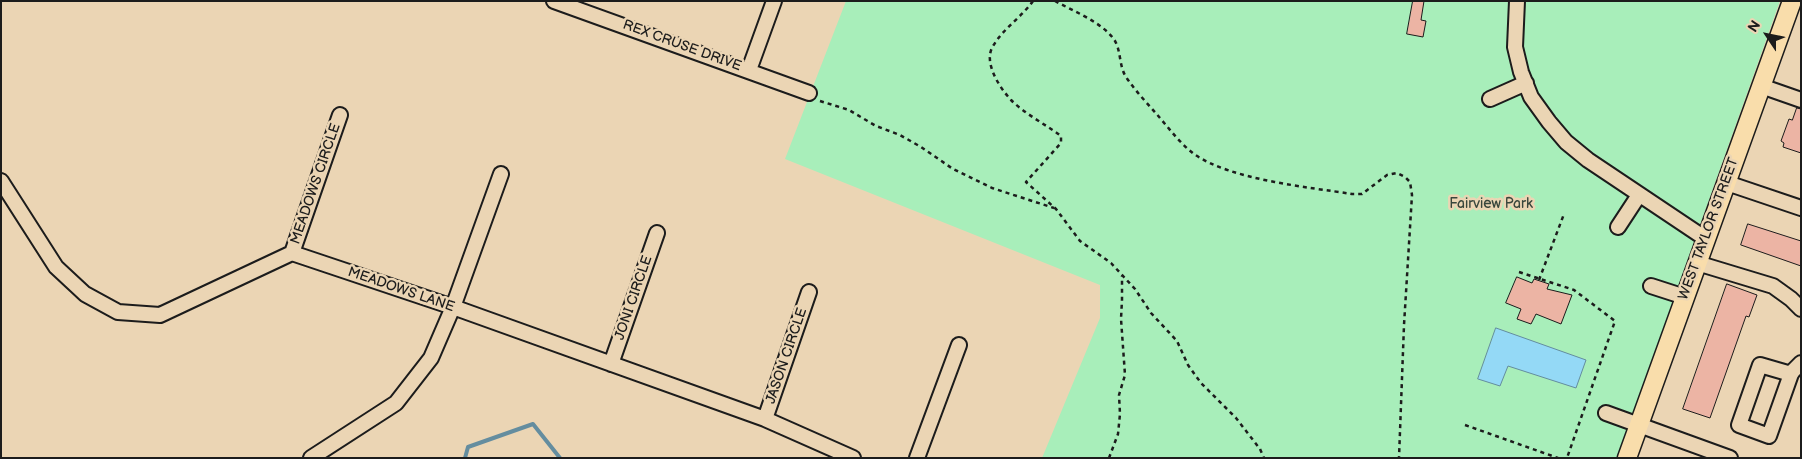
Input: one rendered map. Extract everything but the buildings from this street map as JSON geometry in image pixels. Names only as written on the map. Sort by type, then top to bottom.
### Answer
[{"type":"main road","name":"WEST TAYLOR STREET","points":[[1627,458],[1792,1]]},
{"type":"street","name":"REX CRUSE DRIVE","points":[[554,1],[809,93]]},
{"type":"street","points":[[749,70],[774,1]]},
{"type":"street","points":[[1517,1],[1515,48],[1531,96],[1549,122],[1566,142],[1588,160],[1706,239]]},
{"type":"street","points":[[1490,99],[1526,83]]},
{"type":"street","points":[[1761,86],[1801,100]]},
{"type":"street","name":"MEADOWS CIRCLE","points":[[292,253],[340,115]]},
{"type":"street","points":[[311,458],[396,403],[431,358],[453,307],[501,174]]},
{"type":"street","points":[[1,181],[56,267],[85,294],[118,312],[160,314],[292,253]]},
{"type":"street","points":[[1727,183],[1801,208]]},
{"type":"street","points":[[1618,227],[1639,195]]},
{"type":"street","name":"JONI CIRCLE","points":[[612,364],[657,233]]},
{"type":"street","name":"MEADOWS LANE","points":[[292,253],[453,307],[764,419],[853,458]]},
{"type":"street","points":[[1697,263],[1773,286],[1792,299],[1801,309]]},
{"type":"street","points":[[1652,286],[1684,297]]},
{"type":"street","name":"JASON CIRCLE","points":[[764,419],[809,292]]},
{"type":"street","points":[[917,458],[959,346]]},
{"type":"street","points":[[1791,374],[1760,365],[1739,424],[1769,436],[1791,374],[1801,364]]},
{"type":"street","points":[[1606,413],[1730,458]]},
{"type":"path","points":[[1033,1],[997,39],[991,49],[990,57],[992,69],[998,82],[1010,99],[1061,136],[1061,143],[1026,182],[1056,209],[1080,241],[1111,263],[1135,289],[1151,313],[1177,341],[1188,365],[1201,383],[1236,418],[1260,449],[1264,458]]},
{"type":"path","points":[[1055,1],[1092,20],[1116,41],[1124,75],[1182,144],[1194,154],[1210,163],[1246,175],[1281,183],[1352,194],[1362,194],[1387,175],[1397,174],[1405,176],[1410,182],[1412,195],[1404,325],[1399,458]]},
{"type":"path","points":[[809,93],[818,101],[849,110],[876,126],[900,135],[953,169],[992,188],[1056,209]]},
{"type":"path","points":[[1539,280],[1564,214]]},
{"type":"path","points":[[1519,272],[1574,290],[1615,321],[1567,458]]},
{"type":"path","points":[[1110,458],[1118,434],[1119,395],[1125,375],[1120,319],[1122,275]]},
{"type":"path","points":[[1464,425],[1558,458]]},
{"type":"green space","name":"Fairview Park","points":[[846,1],[1780,1],[1617,458],[1042,458],[1100,318],[1100,285],[785,159]]},
{"type":"water","points":[[1496,328],[1586,360],[1576,388],[1508,366],[1500,386],[1478,379]]},
{"type":"waterway","points":[[465,458],[468,447],[533,424],[560,458]]}]
